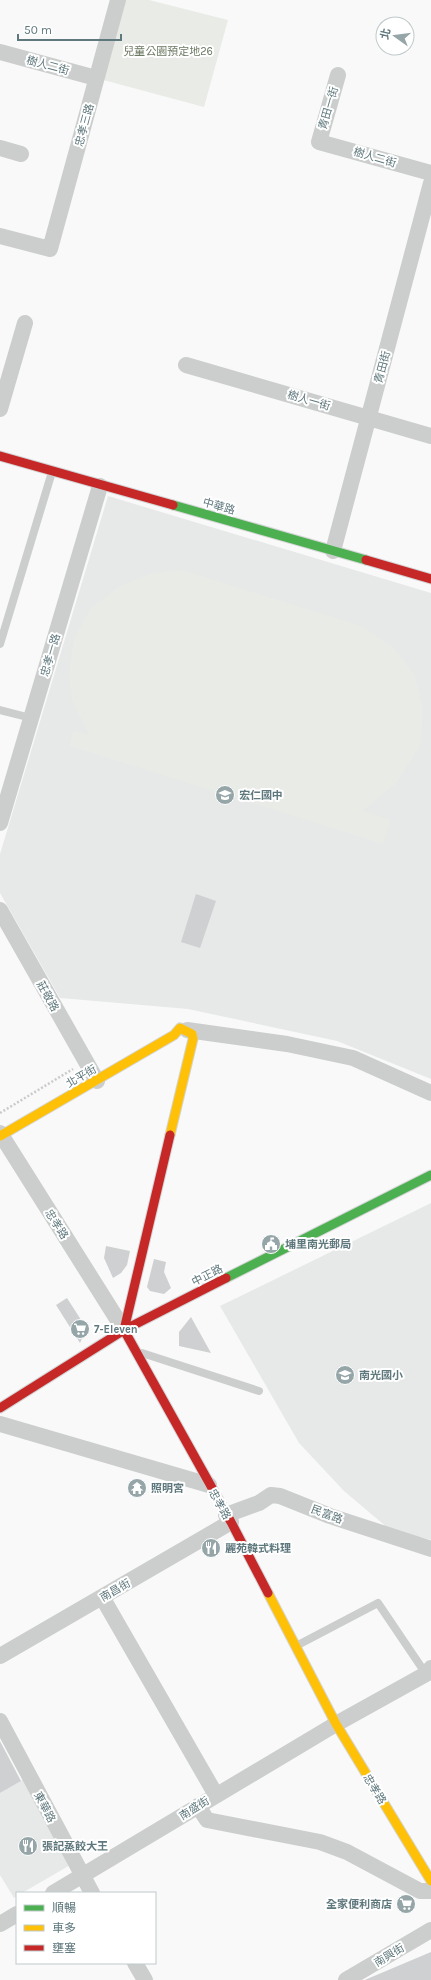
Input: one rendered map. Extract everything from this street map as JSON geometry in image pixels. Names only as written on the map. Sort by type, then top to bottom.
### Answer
[{"type":"street","name":"忠孝三路","points":[[0,236],[50,249],[118,0]]},
{"type":"street","name":"樹人二街","points":[[0,52],[96,78]]},
{"type":"street","name":"青田一街","points":[[319,142],[338,75]]},
{"type":"street","name":"樹人二街","points":[[319,142],[431,173]]},
{"type":"street","points":[[0,148],[21,154]]},
{"type":"street","name":"青田街","points":[[333,551],[431,183]]},
{"type":"street","points":[[0,409],[25,323]]},
{"type":"street","name":"樹人一街","points":[[186,365],[431,436]]},
{"type":"street","name":"中華路","points":[[0,456],[100,486],[431,579]]},
{"type":"street","name":"忠孝一路","points":[[1,814],[100,486]]},
{"type":"street","name":"莊敬路","points":[[0,910],[97,1081]]},
{"type":"street","points":[[181,1033],[287,1044],[353,1058],[431,1093]]},
{"type":"street","points":[[124,1330],[193,1039],[192,1034],[181,1033]]},
{"type":"street","name":"北平街","points":[[0,1135],[181,1033]]},
{"type":"street","name":"忠孝路","points":[[0,1135],[124,1330],[228,1519],[336,1724],[431,1881]]},
{"type":"street","name":"中正路","points":[[0,1408],[124,1330],[431,1175]]},
{"type":"street","points":[[0,1424],[209,1485]]},
{"type":"street","name":"民富路","points":[[228,1519],[271,1494],[330,1516],[431,1549]]},
{"type":"street","name":"南昌街","points":[[0,1656],[102,1597],[228,1519]]},
{"type":"street","points":[[102,1597],[216,1795]]},
{"type":"street","name":"南盛街","points":[[55,1892],[216,1795],[428,1671]]},
{"type":"street","name":"東華路","points":[[0,1721],[91,1892]]},
{"type":"street","points":[[198,1806],[207,1820],[320,1842],[347,1852],[420,1891],[431,1891]]},
{"type":"street","points":[[0,1924],[16,1915]]},
{"type":"street","name":"南興街","points":[[346,1980],[431,1930]]},
{"type":"street","points":[[136,1964],[145,1980]]},
{"type":"lane","points":[[0,644],[52,472]]},
{"type":"lane","points":[[0,710],[31,718]]},
{"type":"lane","points":[[136,1351],[259,1391]]},
{"type":"lane","points":[[295,1647],[378,1603],[428,1671]]},
{"type":"path","points":[[0,1113],[86,1062]]},
{"type":"shaded area","name":"宏仁國中","points":[[108,496],[431,593],[431,1079],[337,1041],[188,1009],[60,998],[0,893],[0,854]]},
{"type":"shaded area","name":"南光國小","points":[[431,1203],[431,1540],[389,1529],[344,1491],[299,1443],[220,1306]]},
{"type":"shaded area","points":[[24,1779],[72,1864],[24,1892],[16,1892],[16,1897],[14,1898],[0,1875],[0,1793]]},
{"type":"green space","name":"兒童公園預定地26","points":[[118,0],[149,0],[228,20],[204,107],[96,78]]},
{"type":"green space","points":[[182,570],[361,626],[395,649],[415,676],[423,709],[421,744],[397,782],[363,811],[391,820],[383,844],[70,746],[73,731],[89,735],[72,701],[69,675],[74,639],[91,608],[119,587],[149,574]]},
{"type":"building","points":[[196,894],[216,901],[200,948],[181,942]]},
{"type":"building","points":[[106,1246],[130,1251],[127,1265],[121,1273],[113,1278],[104,1258]]},
{"type":"building","points":[[154,1259],[166,1262],[164,1272],[171,1288],[164,1294],[150,1291],[147,1287]]},
{"type":"building","points":[[67,1298],[85,1326],[85,1332],[80,1343],[56,1305]]},
{"type":"building","points":[[191,1317],[211,1353],[179,1346],[179,1332]]},
{"type":"building","points":[[0,1741],[21,1781],[0,1793]]},
{"type":"building","points":[[431,1952],[431,1980],[365,1980],[367,1979]]},
{"type":"traffic: fast","points":[[173,505],[366,560]]},
{"type":"traffic: fast","points":[[226,1278],[431,1175]]},
{"type":"traffic: slow","points":[[0,1136],[174,1035],[180,1028],[192,1034],[193,1039],[170,1135]]},
{"type":"traffic: slow","points":[[268,1593],[336,1724],[431,1881]]},
{"type":"traffic: jam","points":[[0,456],[173,505]]},
{"type":"traffic: jam","points":[[366,560],[431,579]]},
{"type":"traffic: jam","points":[[124,1330],[170,1135]]},
{"type":"traffic: jam","points":[[0,1408],[124,1330],[226,1278]]},
{"type":"traffic: jam","points":[[124,1330],[231,1522],[268,1593]]},
{"type":"place","name":"宏仁國中","points":[[225,795]]},
{"type":"place","name":"埔里南光郵局","points":[[271,1244]]},
{"type":"place","name":"7-Eleven","points":[[80,1329]]},
{"type":"place","name":"南光國小","points":[[345,1375]]},
{"type":"place","name":"照明宮","points":[[137,1488]]},
{"type":"place","name":"麗苑韓式料理","points":[[211,1548]]},
{"type":"place","name":"張記蒸餃大王","points":[[28,1846]]},
{"type":"place","name":"全家便利商店","points":[[406,1904]]}]
